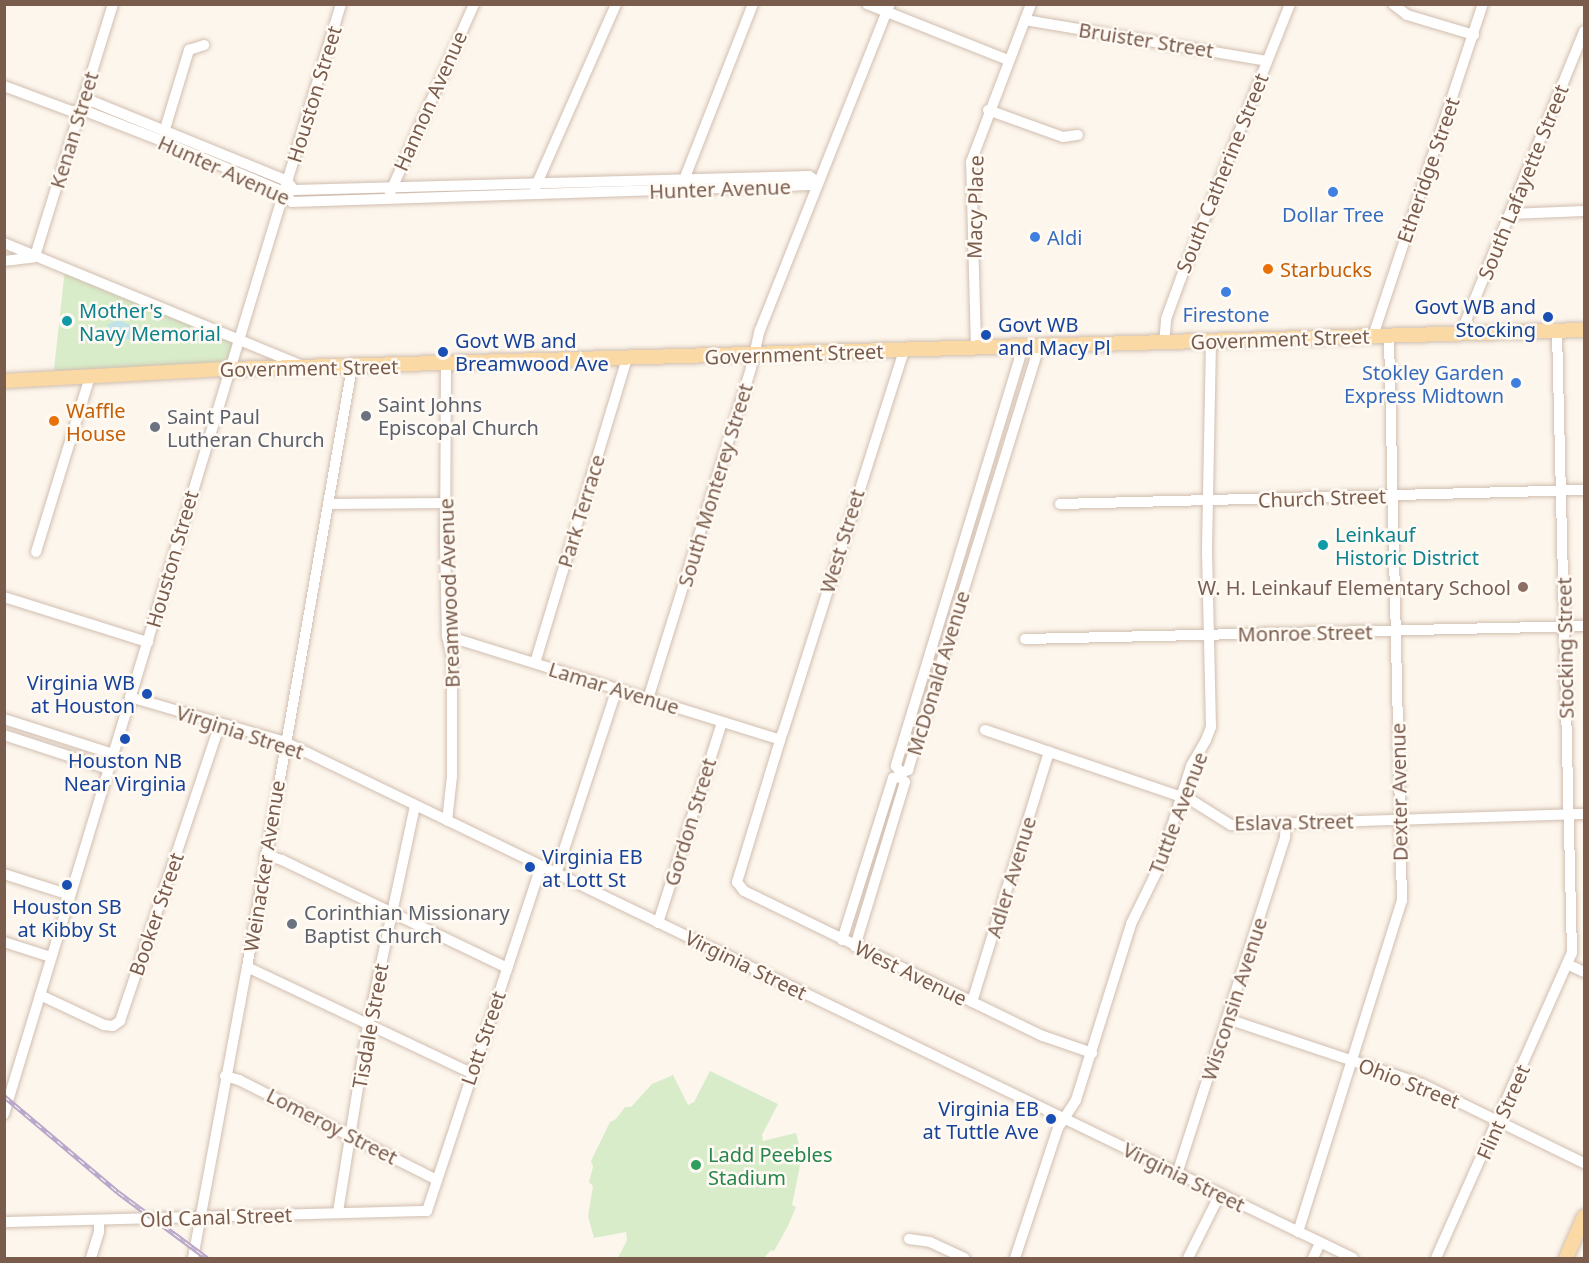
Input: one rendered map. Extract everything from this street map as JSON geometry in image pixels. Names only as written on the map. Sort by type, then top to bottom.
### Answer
[{"type":"main road","name":"Government Street","points":[[4,381],[229,369],[1164,344],[1584,330]]},
{"type":"main road","points":[[1566,1258],[1584,1217]]},
{"type":"street","name":"Kenan Street","points":[[35,256],[113,4]]},
{"type":"street","name":"Houston Street","points":[[4,1114],[341,4]]},
{"type":"street","name":"Hannon Avenue","points":[[390,194],[474,4]]},
{"type":"street","points":[[535,189],[616,4]]},
{"type":"street","points":[[682,185],[753,4]]},
{"type":"street","points":[[867,4],[888,8],[1008,60]]},
{"type":"street","name":"Macy Place","points":[[976,348],[971,162],[988,110],[1031,4]]},
{"type":"street","name":"South Catherine Street","points":[[1164,344],[1166,319],[1181,278],[1290,4]]},
{"type":"street","points":[[1393,4],[1407,15],[1473,35]]},
{"type":"street","name":"Etheridge Street","points":[[1372,336],[1484,4]]},
{"type":"street","name":"South Monterey Street","points":[[648,699],[760,330],[816,181],[888,8]]},
{"type":"street","name":"Bruister Street","points":[[1025,20],[1267,60]]},
{"type":"street","name":"South Lafayette Street","points":[[1461,333],[1584,31]]},
{"type":"street","points":[[165,129],[189,50],[204,45]]},
{"type":"street","name":"Hunter Avenue","points":[[4,86],[71,111],[80,111],[119,124],[294,190],[390,194],[682,185],[809,176],[816,181]]},
{"type":"street","name":"Hunter Avenue","points":[[84,98],[165,129],[286,187]]},
{"type":"street","points":[[988,110],[1063,137],[1078,135]]},
{"type":"street","points":[[1510,214],[1584,211]]},
{"type":"street","points":[[4,243],[306,367]]},
{"type":"street","points":[[4,261],[35,256]]},
{"type":"street","name":"Stocking Street","points":[[1557,331],[1572,953],[1569,964]]},
{"type":"street","name":"Dexter Avenue","points":[[1298,1232],[1400,913],[1389,335]]},
{"type":"street","name":"Tuttle Avenue","points":[[1015,1258],[1058,1128],[1076,1100],[1131,924],[1159,867],[1191,766],[1206,741],[1211,727],[1207,501],[1211,342]]},
{"type":"street","name":"McDonald Avenue","points":[[1023,347],[896,766],[901,773],[908,770],[1039,346]]},
{"type":"street","name":"West Street","points":[[736,882],[904,350]]},
{"type":"street","name":"Park Terrace","points":[[535,663],[627,359]]},
{"type":"street","name":"Breamwood Avenue","points":[[446,364],[447,636],[452,657],[452,776],[447,821]]},
{"type":"street","name":"Weinacker Avenue","points":[[193,1258],[247,966],[352,367]]},
{"type":"street","points":[[36,552],[90,376]]},
{"type":"street","name":"Church Street","points":[[1060,504],[1584,490]]},
{"type":"street","points":[[328,504],[445,503]]},
{"type":"street","points":[[4,597],[148,642]]},
{"type":"street","name":"Monroe Street","points":[[1025,639],[1584,626]]},
{"type":"street","name":"Lamar Avenue","points":[[447,636],[722,722],[781,736]]},
{"type":"street","points":[[556,874],[617,689]]},
{"type":"street","name":"Virginia Street","points":[[130,697],[285,742],[1353,1258]]},
{"type":"street","points":[[4,719],[113,754]]},
{"type":"street","name":"Gordon Street","points":[[658,923],[722,722]]},
{"type":"street","name":"Booker Street","points":[[40,995],[104,1026],[113,1026],[120,1021],[220,723]]},
{"type":"street","name":"Eslava Street","points":[[985,730],[1181,797],[1231,825],[1584,814]]},
{"type":"street","points":[[4,735],[108,769]]},
{"type":"street","name":"Adler Avenue","points":[[972,1002],[1049,752]]},
{"type":"street","name":"McDonald Avenue","points":[[842,940],[893,778],[900,777],[905,782],[855,946]]},
{"type":"street","name":"Tisdale Street","points":[[338,1212],[368,1025],[415,806]]},
{"type":"street","name":"Wisconsin Avenue","points":[[1178,1174],[1285,837],[1286,823]]},
{"type":"street","points":[[265,855],[507,968]]},
{"type":"street","name":"Lott Street","points":[[427,1211],[541,866]]},
{"type":"street","points":[[4,874],[70,895]]},
{"type":"street","name":"West Avenue","points":[[736,882],[744,891],[842,940],[1043,1036],[1092,1053]]},
{"type":"street","points":[[4,942],[51,957]]},
{"type":"street","points":[[1569,964],[1584,972]]},
{"type":"street","name":"Flint Street","points":[[1436,1258],[1569,964]]},
{"type":"street","points":[[247,966],[471,1073]]},
{"type":"street","name":"Ohio Street","points":[[1228,1019],[1422,1084],[1584,1163]]},
{"type":"street","name":"Lomeroy Street","points":[[225,1076],[437,1180]]},
{"type":"street","points":[[1188,1258],[1220,1194]]},
{"type":"street","name":"Old Canal Street","points":[[4,1222],[427,1211]]},
{"type":"street","points":[[91,1258],[99,1232],[99,1221]]},
{"type":"street","points":[[909,1239],[930,1242],[965,1258]]},
{"type":"street","points":[[1313,1258],[1320,1243]]},
{"type":"green space","points":[[65,269],[239,340],[229,369],[53,378]]},
{"type":"green space","name":"Ladd Peebles Stadium","points":[[710,1071],[778,1104],[762,1135],[763,1141],[796,1133],[802,1156],[792,1205],[796,1207],[788,1226],[774,1251],[771,1250],[764,1258],[618,1258],[627,1240],[626,1232],[594,1238],[588,1216],[593,1186],[589,1182],[593,1167],[591,1161],[610,1122],[616,1119],[625,1107],[631,1107],[652,1084],[673,1075],[688,1105],[694,1102]]},
{"type":"water","points":[[118,320],[134,326],[135,332],[130,339],[116,339],[109,335],[107,325]]},
{"type":"railway","points":[[4,1096],[118,1192],[207,1258]]},
{"type":"place","name":"Dollar Tree","points":[[1333,192]]},
{"type":"place","name":"Aldi","points":[[1035,237]]},
{"type":"place","name":"Starbucks","points":[[1268,269]]},
{"type":"place","name":"Firestone","points":[[1226,292]]},
{"type":"place","name":"Govt WB and Stocking","points":[[1548,317]]},
{"type":"place","name":"Mother's Navy Memorial","points":[[67,321]]},
{"type":"place","name":"Govt WB and Macy Pl","points":[[986,335]]},
{"type":"place","name":"Govt WB and Breamwood Ave","points":[[443,352]]},
{"type":"place","name":"Stokley Garden Express Midtown","points":[[1516,383]]},
{"type":"place","name":"Saint Johns Episcopal Church","points":[[366,416]]},
{"type":"place","name":"Waffle House","points":[[54,421]]},
{"type":"place","name":"Saint Paul Lutheran Church","points":[[155,427]]},
{"type":"place","name":"Leinkauf Historic District","points":[[1323,545]]},
{"type":"place","name":"W. H. Leinkauf Elementary School","points":[[1523,587]]},
{"type":"place","name":"Virginia WB at Houston","points":[[147,694]]},
{"type":"place","name":"Houston NB Near Virginia","points":[[125,739]]},
{"type":"place","name":"Virginia EB at Lott St","points":[[530,867]]},
{"type":"place","name":"Houston SB at Kibby St","points":[[67,885]]},
{"type":"place","name":"Corinthian Missionary Baptist Church","points":[[292,924]]},
{"type":"place","name":"Virginia EB at Tuttle Ave","points":[[1051,1119]]},
{"type":"place","name":"Ladd Peebles Stadium","points":[[696,1165]]}]
